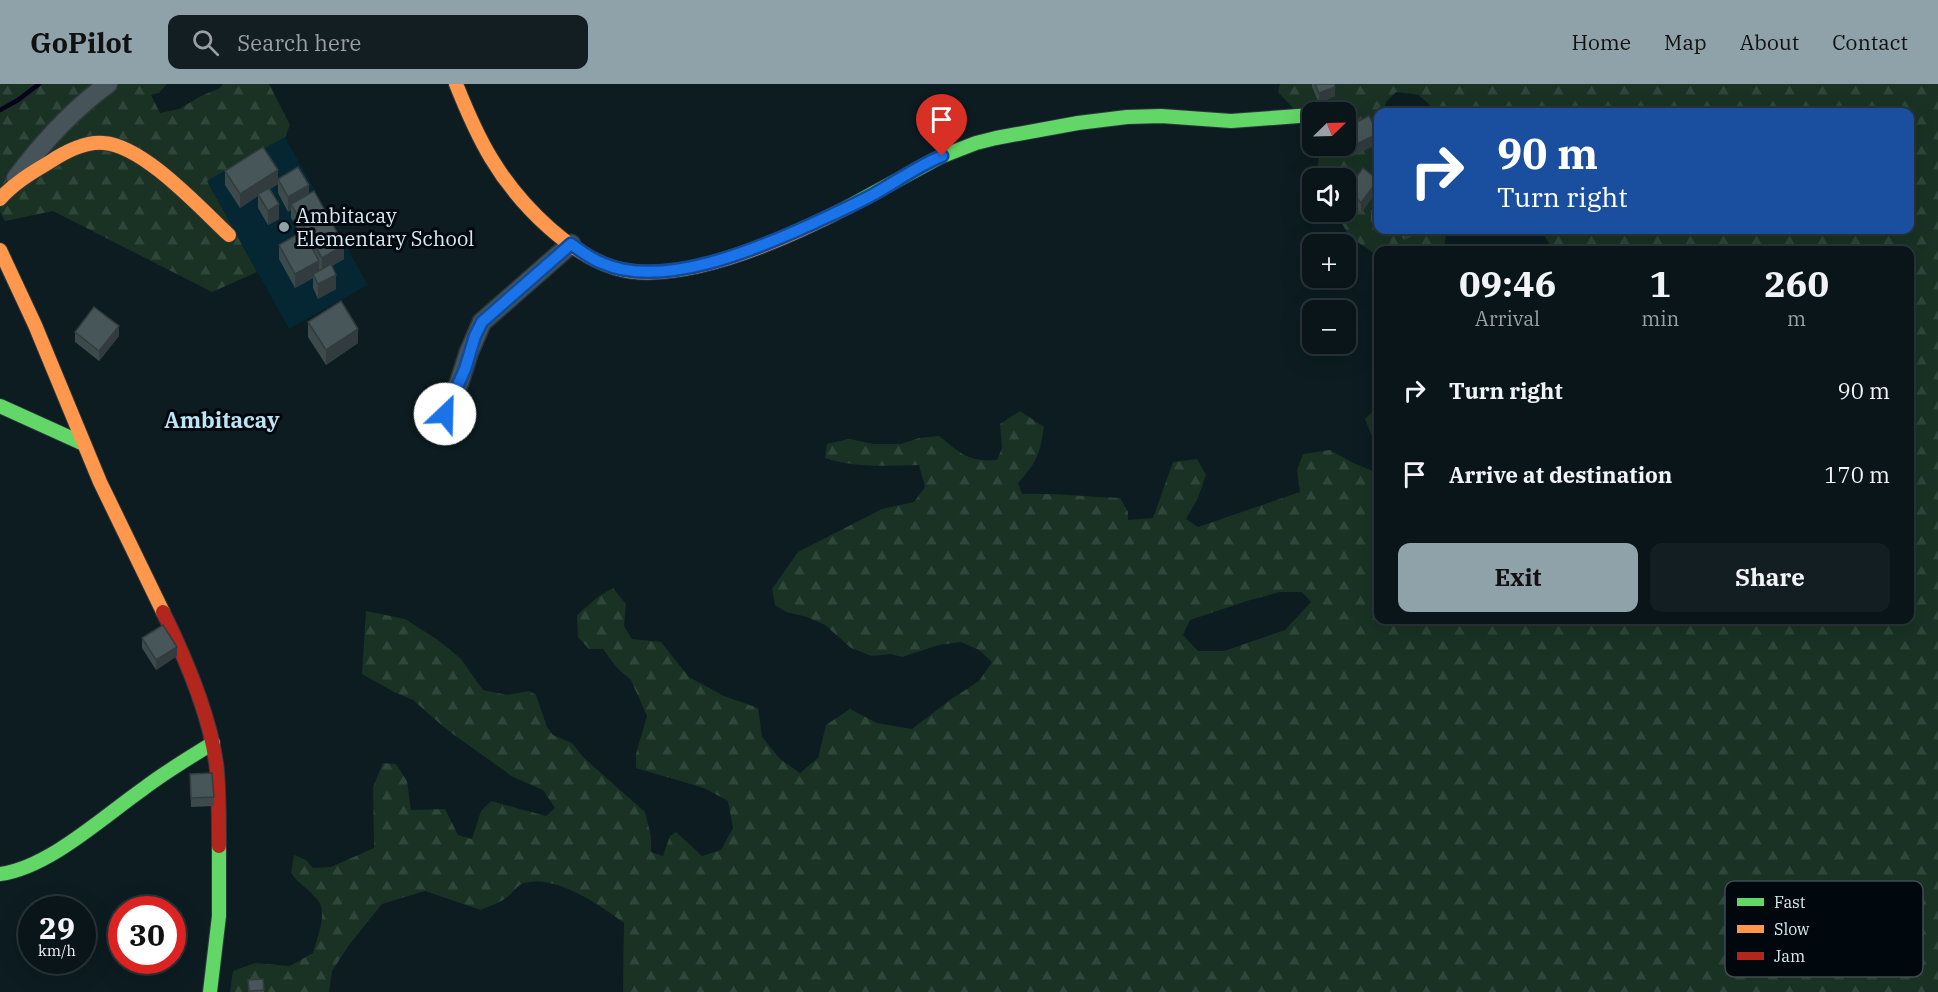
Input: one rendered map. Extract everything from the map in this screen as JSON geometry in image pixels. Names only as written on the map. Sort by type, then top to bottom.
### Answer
[{"type":"street","points":[[4,194],[39,147],[86,100],[108,84]]},
{"type":"street","points":[[456,84],[486,149],[506,180],[542,220],[571,244],[602,264],[623,270],[648,272],[706,264],[760,247],[873,194],[924,164],[978,142],[1092,120],[1159,116],[1218,121],[1256,121],[1302,116]]},
{"type":"street","points":[[4,194],[54,158],[87,146],[104,143],[124,148],[149,162],[229,236]]},
{"type":"street","points":[[445,414],[482,322],[571,244]]},
{"type":"street","points":[[0,250],[35,325],[100,482],[180,647],[208,724],[213,743],[219,814],[219,916],[210,992]]},
{"type":"street","points":[[0,406],[84,444]]},
{"type":"street","points":[[0,874],[22,870],[64,846],[140,790],[213,743]]},
{"type":"shaded area","name":"Ambitacay Elementary School","points":[[285,137],[368,285],[289,329],[207,181]]},
{"type":"green space","points":[[0,84],[167,84],[159,93],[151,95],[160,113],[179,109],[220,88],[223,84],[269,84],[290,125],[285,137],[207,181],[257,272],[212,292],[53,211],[5,221],[0,212]]},
{"type":"green space","points":[[1280,84],[1938,84],[1938,992],[623,992],[624,923],[577,893],[550,883],[536,881],[521,884],[503,900],[481,910],[425,891],[382,904],[349,945],[332,971],[329,992],[230,992],[233,971],[255,963],[290,966],[313,953],[321,924],[322,909],[315,897],[291,873],[294,855],[306,860],[313,868],[331,867],[374,848],[373,787],[383,763],[396,764],[407,781],[411,810],[445,809],[458,835],[472,839],[481,811],[491,801],[546,816],[555,808],[543,790],[513,777],[446,729],[413,700],[362,674],[366,611],[405,619],[438,640],[461,659],[483,690],[507,695],[529,691],[536,695],[547,727],[553,735],[572,743],[584,758],[645,812],[651,836],[651,852],[663,856],[670,836],[676,832],[702,856],[721,850],[733,828],[728,801],[704,788],[636,768],[636,754],[647,716],[631,680],[616,667],[603,649],[589,649],[578,637],[577,615],[599,596],[613,588],[626,604],[624,626],[632,639],[661,642],[689,677],[724,696],[758,708],[762,737],[780,759],[800,773],[818,758],[826,725],[850,709],[877,723],[912,729],[979,681],[992,662],[979,650],[961,642],[939,645],[902,657],[891,654],[872,656],[851,648],[825,625],[807,617],[786,612],[775,605],[772,589],[798,552],[882,509],[914,502],[925,487],[919,465],[859,465],[825,458],[827,444],[849,439],[874,444],[901,444],[919,438],[939,436],[971,458],[997,460],[1002,448],[1000,424],[1020,411],[1044,427],[1037,457],[1018,483],[1022,494],[1120,498],[1128,512],[1128,520],[1153,518],[1173,462],[1197,459],[1206,475],[1197,500],[1186,519],[1198,527],[1300,492],[1297,470],[1303,454],[1330,450],[1374,471],[1374,624],[1914,624],[1914,246],[1551,246],[1543,234],[1914,234],[1914,108],[1433,108],[1419,95],[1396,92],[1386,102],[1384,108],[1374,108],[1374,234],[1445,234],[1445,246],[1374,246],[1374,253],[1356,241],[1356,234],[1348,234],[1341,222],[1356,222],[1356,168],[1317,168],[1319,156],[1356,156],[1356,102],[1302,102],[1302,118],[1278,92]],"holes":[[[1280,592],[1302,592],[1311,602],[1285,630],[1224,651],[1198,651],[1183,635],[1190,620]]]},
{"type":"green space","points":[[1374,410],[1374,438],[1372,436],[1365,419]]},
{"type":"building","points":[[1315,84],[1334,84],[1335,87],[1319,93]]},
{"type":"building","points":[[1369,116],[1374,126],[1374,136],[1356,144],[1356,122]]},
{"type":"building","points":[[263,147],[278,170],[240,194],[225,171]]},
{"type":"building","points":[[298,167],[309,185],[288,197],[278,179]]},
{"type":"building","points":[[1363,168],[1374,177],[1374,185],[1361,203],[1356,197],[1356,177]]},
{"type":"building","points":[[269,188],[279,204],[268,211],[258,194]]},
{"type":"building","points":[[314,191],[344,245],[322,258],[291,204]]},
{"type":"building","points":[[303,231],[319,261],[295,274],[279,245]]},
{"type":"building","points":[[331,264],[336,275],[318,284],[313,274]]},
{"type":"building","points":[[341,301],[358,329],[326,350],[308,322]]},
{"type":"building","points":[[94,307],[119,326],[99,351],[75,332]]},
{"type":"building","points":[[163,625],[177,647],[156,660],[142,638]]},
{"type":"building","points":[[212,773],[214,797],[191,798],[190,774]]},
{"type":"building","points":[[263,979],[264,990],[249,991],[248,980]]},
{"type":"waterway","points":[[0,110],[39,84]]},
{"type":"traffic: fast","points":[[848,207],[940,157],[996,138],[1078,123],[1127,117],[1161,116],[1231,121],[1302,116]]},
{"type":"traffic: fast","points":[[0,406],[84,444]]},
{"type":"traffic: fast","points":[[0,874],[18,870],[56,852],[160,777],[213,743]]},
{"type":"traffic: fast","points":[[210,992],[219,916],[219,846]]},
{"type":"traffic: slow","points":[[456,84],[486,149],[516,193],[549,228],[568,243],[608,265],[628,271],[654,272],[712,263],[771,243],[848,207]]},
{"type":"traffic: slow","points":[[0,199],[22,179],[60,155],[74,148],[104,143],[120,147],[153,166],[229,235]]},
{"type":"traffic: slow","points":[[0,250],[35,325],[100,482],[163,612]]},
{"type":"traffic: jam","points":[[163,612],[189,669],[210,731],[217,771],[219,846]]},
{"type":"place","name":"Ambitacay Elementary School","points":[[284,227]]},
{"type":"district","name":"Ambitacay","points":[[222,420]]},
{"type":"route","points":[[445,414],[482,322],[571,244],[602,264],[623,270],[648,272],[706,264],[760,247],[835,213],[942,156]]}]
